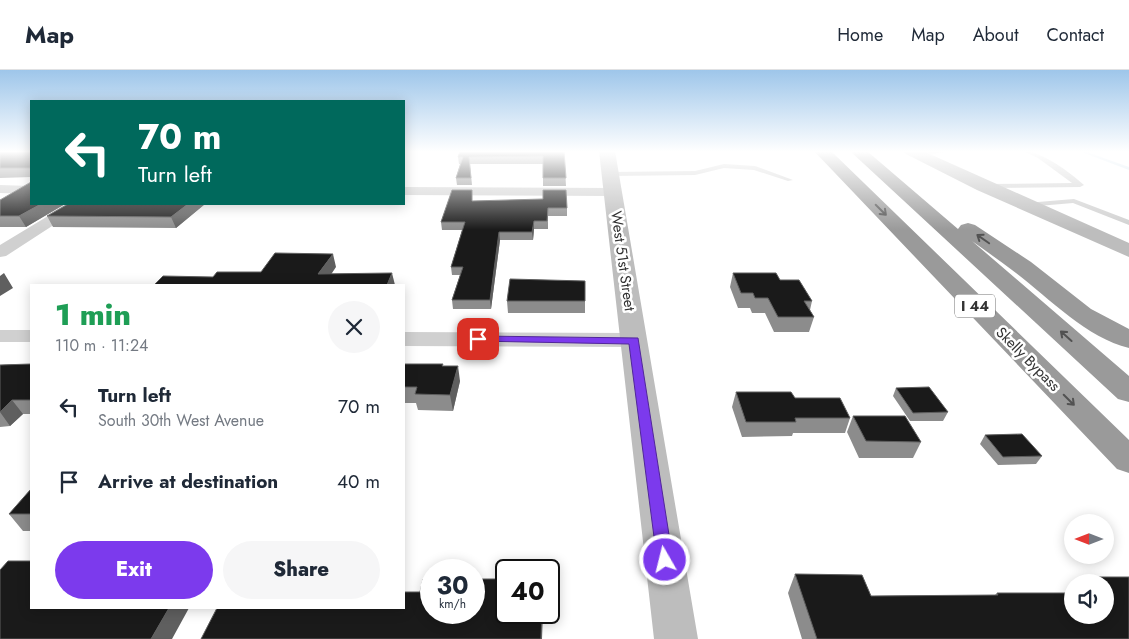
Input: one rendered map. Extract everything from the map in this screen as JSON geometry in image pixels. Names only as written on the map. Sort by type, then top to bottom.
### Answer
[{"type":"highway","name":"Skelly Bypass","points":[[848,178],[1129,460]]},
{"type":"highway","name":"I 44","points":[[888,178],[1129,392]]},
{"type":"highway","points":[[896,178],[1023,267],[1082,314],[1129,340]]},
{"type":"street","name":"West 51st Street","points":[[611,178],[676,639]]},
{"type":"street","points":[[966,178],[1129,251]]},
{"type":"street","points":[[405,191],[612,183]]},
{"type":"street","points":[[0,189],[30,190]]},
{"type":"street","points":[[0,252],[76,205]]},
{"type":"street","points":[[0,336],[30,336]]},
{"type":"street","points":[[405,339],[634,340]]},
{"type":"lane","points":[[612,183],[657,178]]},
{"type":"lane","points":[[783,178],[790,180]]},
{"type":"lane","points":[[983,186],[1080,185],[1069,178]]},
{"type":"lane","points":[[1025,205],[1074,201],[1129,222]]},
{"type":"building","points":[[30,183],[30,205],[39,205],[19,216],[0,216],[0,200]]},
{"type":"building","points":[[452,190],[472,190],[472,201],[543,199],[543,190],[566,190],[567,208],[548,208],[547,221],[534,221],[532,232],[499,232],[490,300],[452,300],[463,267],[451,267],[465,222],[441,222]]},
{"type":"building","points":[[66,205],[187,205],[171,217],[47,216]]},
{"type":"building","points":[[275,253],[333,254],[318,274],[392,273],[387,284],[155,284],[163,276],[213,277],[217,272],[261,272]]},
{"type":"building","points":[[733,273],[776,273],[780,280],[799,280],[812,301],[804,301],[814,317],[778,317],[768,298],[755,298],[753,293],[741,293]]},
{"type":"building","points":[[510,279],[585,281],[585,301],[507,301]]},
{"type":"building","points":[[30,364],[30,400],[12,400],[0,412],[0,365]]},
{"type":"building","points":[[405,364],[458,366],[450,395],[415,394],[417,387],[405,387]]},
{"type":"building","points":[[929,387],[948,412],[913,413],[896,388]]},
{"type":"building","points":[[736,392],[791,392],[795,398],[840,398],[850,418],[795,418],[796,422],[746,422]]},
{"type":"building","points":[[853,416],[905,416],[921,442],[866,441]]},
{"type":"building","points":[[1022,434],[1042,456],[1003,457],[985,435]]},
{"type":"building","points":[[30,490],[30,514],[9,514]]},
{"type":"building","points":[[8,561],[30,561],[30,609],[168,609],[151,639],[0,639],[0,570]]},
{"type":"building","points":[[795,574],[862,575],[871,596],[1064,593],[1064,624],[1114,624],[1114,577],[1129,577],[1129,639],[817,639]]},
{"type":"building","points":[[485,579],[495,579],[495,624],[542,624],[541,639],[201,639],[216,609],[405,609],[405,592],[420,592],[420,624],[485,624]]},
{"type":"route","points":[[478,339],[634,340],[665,560]]}]
